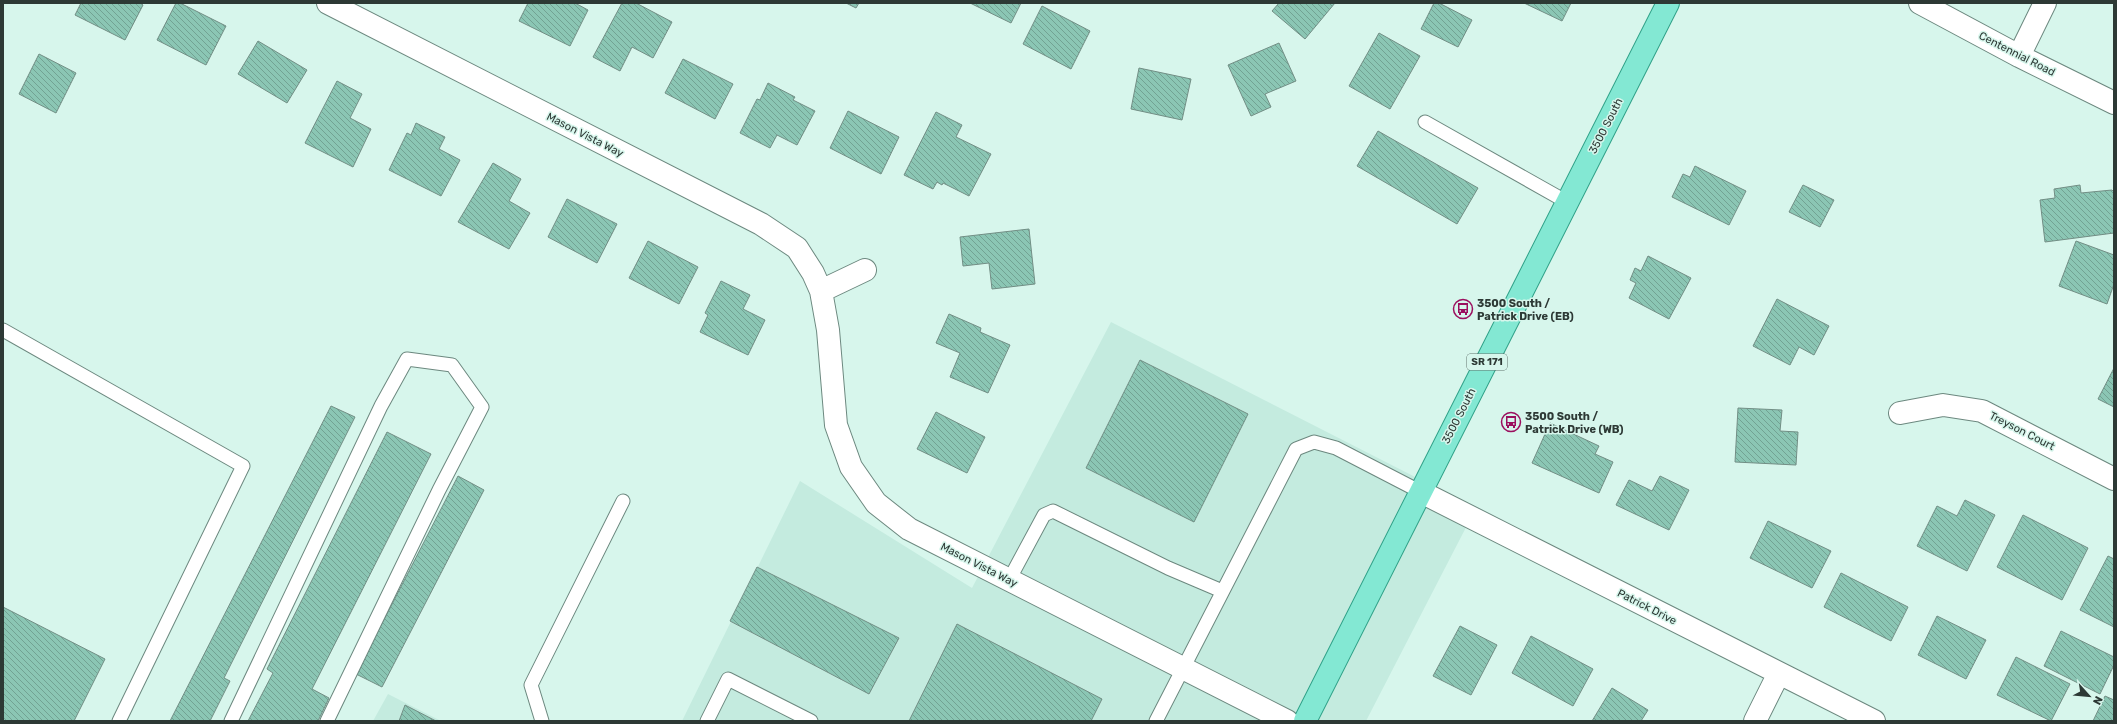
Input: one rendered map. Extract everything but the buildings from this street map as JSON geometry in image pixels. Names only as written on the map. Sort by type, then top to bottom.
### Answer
[{"type":"main road","name":"3500 South","points":[[1305,721],[1668,3]]},
{"type":"street","name":"Mason Vista Way","points":[[328,3],[761,224],[797,248],[813,273],[821,291],[828,330],[836,424],[851,467],[876,503],[909,530],[1288,721]]},
{"type":"street","name":"Centennial Road","points":[[1920,3],[2019,56],[2114,103]]},
{"type":"street","points":[[2019,56],[2046,3]]},
{"type":"street","points":[[821,291],[865,270]]},
{"type":"street","name":"Treyson Court","points":[[1900,413],[1943,405],[1982,411],[2114,479]]},
{"type":"street","name":"Patrick Drive","points":[[1421,492],[1874,721]]},
{"type":"street","points":[[1755,721],[1779,673]]},
{"type":"lane","points":[[1425,122],[1567,202]]},
{"type":"lane","points":[[3,330],[243,466],[119,721]]},
{"type":"lane","points":[[231,721],[381,406],[407,359],[452,365],[482,407],[439,490],[327,721]]},
{"type":"lane","points":[[1156,721],[1296,449],[1314,442],[1336,448],[1421,492]]},
{"type":"lane","points":[[542,721],[531,685],[623,501]]},
{"type":"lane","points":[[1009,580],[1044,515],[1053,511],[1168,568],[1222,591]]},
{"type":"lane","points":[[707,721],[728,680],[812,721]]},
{"type":"shaded area","points":[[1111,322],[1476,508],[1366,721],[682,721],[800,481],[972,588]]},
{"type":"shaded area","points":[[388,694],[441,721],[373,721]]},
{"type":"place","name":"3500 South / Patrick Drive (EB)","points":[[1463,309]]},
{"type":"place","name":"3500 South / Patrick Drive (WB)","points":[[1511,422]]}]
